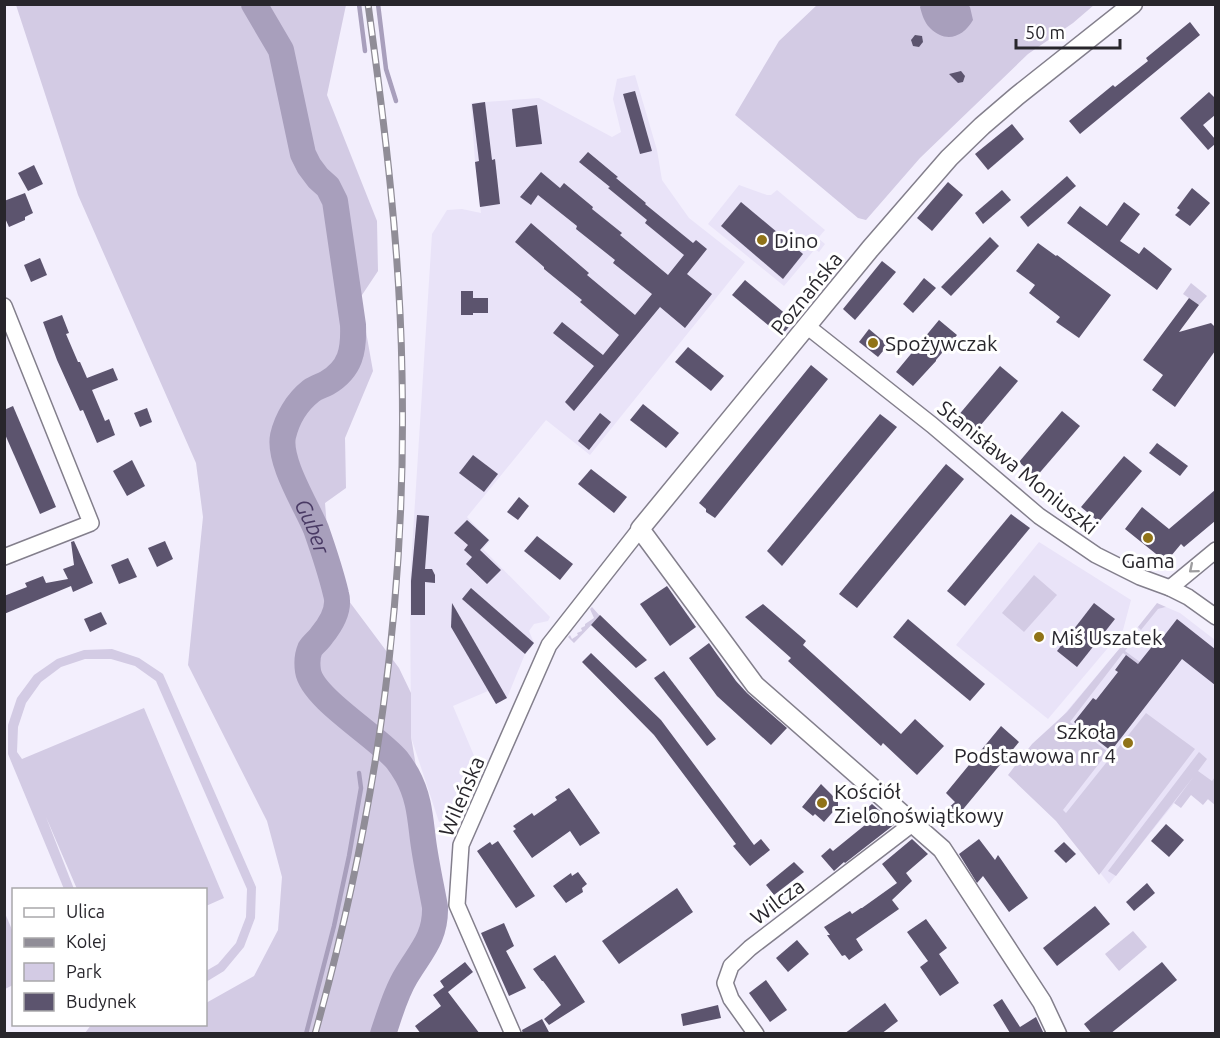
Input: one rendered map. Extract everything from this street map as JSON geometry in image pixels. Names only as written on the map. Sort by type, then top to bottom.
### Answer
[{"type":"street","name":"Poznańska","points":[[549,645],[640,529],[870,249],[949,158],[1017,96],[1133,4]]},
{"type":"street","points":[[4,306],[91,523],[4,557]]},
{"type":"street","name":"Stanisława Moniuszki","points":[[808,327],[932,425],[1039,516],[1096,555],[1188,597],[1215,618]]},
{"type":"street","points":[[640,529],[755,685],[942,849],[1042,1002],[1057,1034]]},
{"type":"street","points":[[1170,588],[1215,550]]},
{"type":"street","name":"Wileńska","points":[[513,1034],[457,905],[460,853],[461,845],[549,645]]},
{"type":"street","name":"Wilcza","points":[[756,1034],[731,999],[725,983],[731,966],[750,948],[912,824]]},
{"type":"shaded area","points":[[921,5],[968,5],[973,20],[959,34],[942,36],[926,23]]},
{"type":"shaded area","points":[[635,75],[657,150],[662,180],[689,218],[745,262],[590,455],[546,420],[467,517],[490,541],[483,549],[550,617],[548,621],[534,624],[529,631],[534,643],[525,654],[507,698],[496,704],[488,691],[453,706],[478,765],[457,816],[439,822],[411,737],[410,581],[432,234],[447,210],[462,209],[481,213],[471,103],[539,98],[612,137],[621,132],[613,99],[617,79]]},
{"type":"shaded area","points":[[739,185],[767,195],[777,190],[825,230],[818,238],[825,244],[819,252],[815,249],[784,286],[708,224]]},
{"type":"shaded area","name":"Miś Uszatek","points":[[1039,542],[1131,600],[1123,630],[1048,719],[956,645]]},
{"type":"shaded area","name":"Szkoła Podstawowa nr 4","points":[[1166,607],[1180,613],[1215,640],[1215,805],[1189,785],[1109,884],[1059,820],[1013,775],[1147,616]]},
{"type":"green space","points":[[16,5],[346,5],[327,95],[377,221],[378,271],[360,298],[373,371],[345,438],[346,488],[325,503],[331,577],[399,668],[411,693],[411,737],[434,871],[435,914],[431,943],[419,971],[384,1033],[85,1033],[90,1026],[207,1026],[207,1002],[254,976],[278,930],[282,877],[267,821],[188,665],[203,517],[196,463],[78,195]]},
{"type":"green space","points":[[817,5],[1094,5],[1073,23],[1028,54],[920,158],[866,220],[858,218],[735,115],[779,41]]},
{"type":"green space","points":[[1191,283],[1207,296],[1199,305],[1183,294]]},
{"type":"green space","points":[[1034,575],[1057,595],[1024,632],[1002,613]]},
{"type":"green space","points":[[1157,603],[1166,607],[1158,609],[1141,630],[1138,627]]},
{"type":"green space","points":[[592,607],[600,616],[574,643],[568,637],[570,635],[572,639],[578,635],[577,633],[582,631],[581,628],[594,618],[590,609]]},
{"type":"green space","points":[[1134,631],[1138,634],[1125,651],[1140,662],[1138,665],[1123,653],[1070,722],[1108,752],[1063,810],[1066,813],[1146,713],[1195,749],[1099,875],[1056,821],[1008,775],[1032,744],[1067,712]]},
{"type":"green space","points":[[112,649],[139,658],[163,674],[256,887],[255,918],[244,947],[224,971],[207,981],[207,970],[218,964],[236,943],[246,917],[247,889],[156,681],[135,666],[111,659],[85,659],[61,667],[41,682],[26,703],[18,727],[17,752],[22,759],[144,708],[224,898],[207,906],[207,888],[77,888],[46,817],[74,888],[64,888],[8,754],[8,725],[17,698],[34,675],[57,659],[84,650]]},
{"type":"green space","points":[[1199,752],[1207,759],[1198,771],[1212,781],[1215,777],[1215,805],[1208,799],[1203,805],[1191,795],[1181,808],[1174,803],[1194,776],[1116,876],[1108,871]]},
{"type":"green space","points":[[4,911],[12,930],[12,986],[5,989]]},
{"type":"green space","points":[[1133,931],[1147,947],[1119,971],[1105,954]]},
{"type":"building","points":[[1190,22],[1200,35],[1080,134],[1069,121],[1113,85],[1115,87],[1148,61],[1146,58]]},
{"type":"building","points":[[915,35],[922,36],[923,42],[919,47],[913,46],[911,40]]},
{"type":"building","points":[[961,71],[965,76],[963,82],[958,83],[949,74]]},
{"type":"building","points":[[635,91],[652,151],[640,154],[623,94]]},
{"type":"building","points":[[1209,92],[1215,98],[1215,115],[1203,125],[1215,139],[1215,144],[1208,150],[1180,118]]},
{"type":"building","points":[[485,102],[500,204],[480,207],[475,162],[479,161],[472,104]]},
{"type":"building","points":[[537,105],[542,144],[516,147],[512,109]]},
{"type":"building","points":[[1012,124],[1024,139],[988,170],[975,154]]},
{"type":"building","points":[[588,152],[645,204],[693,243],[696,240],[707,249],[687,274],[712,294],[685,328],[660,307],[574,411],[565,402],[594,366],[553,333],[562,322],[603,355],[619,335],[515,242],[531,223],[589,273],[587,275],[635,315],[652,294],[613,263],[615,260],[576,229],[577,226],[538,195],[531,205],[520,197],[541,172],[560,188],[564,183],[622,233],[620,235],[668,275],[684,255],[645,223],[647,220],[579,162]]},
{"type":"building","points":[[34,165],[43,184],[28,191],[18,173]]},
{"type":"building","points":[[1067,176],[1076,186],[1028,227],[1020,217]]},
{"type":"building","points":[[948,182],[963,195],[932,231],[917,218]]},
{"type":"building","points":[[1192,188],[1210,203],[1190,226],[1175,215],[1180,210],[1177,208]]},
{"type":"building","points":[[1002,190],[1011,200],[983,224],[975,213]]},
{"type":"building","points":[[25,193],[33,213],[25,217],[25,220],[9,227],[4,216],[4,201]]},
{"type":"building","name":"Dino","points":[[741,202],[803,254],[783,279],[721,226]]},
{"type":"building","points":[[1124,202],[1140,214],[1120,241],[1139,254],[1144,247],[1172,269],[1157,290],[1067,223],[1080,206],[1107,226]]},
{"type":"building","points":[[990,237],[999,246],[951,296],[941,287]]},
{"type":"building","points":[[1038,243],[1111,295],[1079,338],[1056,322],[1060,317],[1029,293],[1035,285],[1016,271]]},
{"type":"building","points":[[40,258],[47,275],[31,282],[24,265]]},
{"type":"building","points":[[882,261],[896,272],[855,320],[843,309]]},
{"type":"building","points":[[924,278],[936,288],[913,313],[903,304]]},
{"type":"building","points":[[745,280],[794,321],[781,336],[732,295]]},
{"type":"building","points":[[461,291],[473,291],[473,298],[488,298],[488,313],[461,315]]},
{"type":"building","points":[[1189,298],[1199,305],[1179,332],[1211,323],[1215,327],[1215,351],[1175,407],[1152,390],[1163,375],[1143,360]]},
{"type":"building","points":[[62,315],[69,333],[66,334],[87,378],[113,368],[118,380],[92,390],[105,421],[109,419],[115,435],[97,443],[57,360],[43,322]]},
{"type":"building","points":[[939,320],[957,335],[913,386],[896,372]]},
{"type":"building","name":"Spożywczak","points":[[869,329],[888,345],[878,357],[859,342]]},
{"type":"building","points":[[688,347],[724,376],[711,391],[675,362]]},
{"type":"building","points":[[811,365],[828,379],[715,518],[706,512],[706,509],[699,503]]},
{"type":"building","points":[[1000,366],[1018,381],[975,432],[957,417]]},
{"type":"building","points":[[643,404],[679,433],[666,448],[630,420]]},
{"type":"building","points":[[13,406],[56,507],[40,514],[4,432],[4,410]]},
{"type":"building","points":[[147,408],[152,422],[140,427],[134,413]]},
{"type":"building","points":[[1062,411],[1080,426],[1036,477],[1019,462]]},
{"type":"building","points":[[600,413],[611,422],[589,450],[578,441]]},
{"type":"building","points":[[880,414],[897,427],[782,566],[767,551]]},
{"type":"building","points":[[1157,443],[1188,466],[1180,476],[1149,453]]},
{"type":"building","points":[[473,455],[498,474],[484,492],[459,473]]},
{"type":"building","points":[[1124,456],[1142,471],[1099,522],[1081,507]]},
{"type":"building","points":[[132,460],[145,486],[127,496],[113,471]]},
{"type":"building","points":[[946,464],[964,479],[857,608],[839,594]]},
{"type":"building","points":[[591,469],[627,497],[614,513],[578,484]]},
{"type":"building","points":[[1215,490],[1215,521],[1184,547],[1181,544],[1166,562],[1125,529],[1142,507],[1169,529]]},
{"type":"building","points":[[519,497],[529,506],[518,520],[507,512]]},
{"type":"building","points":[[1011,514],[1030,528],[965,606],[947,591]]},
{"type":"building","points":[[417,515],[429,516],[425,569],[432,569],[435,575],[435,583],[425,582],[425,615],[411,615],[411,581]]},
{"type":"building","points":[[467,520],[489,540],[480,550],[501,570],[487,584],[466,564],[472,557],[464,550],[468,545],[454,533]]},
{"type":"building","points":[[537,536],[573,564],[560,580],[524,551]]},
{"type":"building","points":[[74,541],[93,583],[73,592],[71,586],[4,614],[4,596],[27,587],[25,583],[43,576],[46,583],[68,579],[63,569],[74,565],[71,542]]},
{"type":"building","points":[[165,541],[173,559],[157,567],[148,548]]},
{"type":"building","points":[[128,558],[137,577],[119,584],[111,565]]},
{"type":"building","points":[[667,586],[696,627],[670,646],[640,604]]},
{"type":"building","points":[[471,588],[534,643],[525,654],[462,599]]},
{"type":"building","points":[[452,603],[507,698],[496,704],[451,627]]},
{"type":"building","points":[[1094,603],[1115,619],[1077,667],[1057,651]]},
{"type":"building","points":[[763,604],[806,641],[803,645],[901,734],[915,719],[944,746],[917,775],[883,743],[881,746],[788,661],[791,658],[745,617]]},
{"type":"building","points":[[101,612],[107,624],[90,632],[84,619]]},
{"type":"building","points":[[600,615],[647,660],[636,668],[591,625]]},
{"type":"building","points":[[908,619],[985,684],[970,701],[893,637]]},
{"type":"building","points":[[1177,619],[1215,649],[1215,685],[1182,659],[1111,751],[1074,722],[1093,698],[1096,700],[1118,672],[1115,670],[1126,655],[1138,664]]},
{"type":"building","points":[[709,643],[747,693],[787,728],[771,745],[717,696],[689,658]]},
{"type":"building","points":[[591,653],[661,720],[754,845],[761,839],[770,850],[750,866],[733,846],[736,844],[654,735],[582,662]]},
{"type":"building","points":[[664,671],[716,739],[707,746],[654,678]]},
{"type":"building","points":[[1001,726],[1019,742],[955,819],[945,811],[955,802],[946,793]]},
{"type":"building","name":"Kościół Zielonoświątkowy","points":[[821,784],[838,802],[838,806],[824,822],[802,807]]},
{"type":"building","points":[[569,788],[600,833],[580,846],[570,831],[532,858],[513,831],[516,829],[513,826],[532,813],[534,816],[557,800],[555,797]]},
{"type":"building","points":[[872,804],[895,824],[834,871],[821,856],[830,848],[833,851],[865,825],[857,817]]},
{"type":"building","points":[[1166,824],[1184,840],[1169,857],[1151,841]]},
{"type":"building","points":[[912,839],[928,854],[906,873],[912,881],[892,900],[899,909],[856,939],[863,950],[849,960],[845,955],[842,956],[824,927],[850,911],[852,914],[862,908],[897,883],[882,864]]},
{"type":"building","points":[[979,839],[995,860],[998,855],[1028,898],[1009,912],[983,876],[977,883],[959,854]]},
{"type":"building","points":[[498,841],[535,896],[516,908],[477,851],[490,842],[492,845]]},
{"type":"building","points":[[1064,842],[1076,854],[1066,863],[1054,851]]},
{"type":"building","points":[[794,862],[804,872],[774,895],[766,885]]},
{"type":"building","points":[[578,872],[587,884],[582,888],[583,892],[566,903],[553,886],[571,873],[572,876]]},
{"type":"building","points":[[1147,883],[1155,893],[1134,911],[1126,902]]},
{"type":"building","points":[[677,888],[693,912],[619,964],[602,941]]},
{"type":"building","points":[[1095,906],[1110,924],[1057,966],[1043,948]]},
{"type":"building","points":[[926,919],[947,948],[939,954],[959,983],[940,996],[920,967],[928,961],[907,932]]},
{"type":"building","points":[[504,923],[514,946],[506,951],[526,988],[509,996],[481,933]]},
{"type":"building","points":[[797,940],[809,954],[788,972],[776,958]]},
{"type":"building","points":[[555,955],[585,1002],[549,1025],[544,1019],[561,1005],[533,969]]},
{"type":"building","points":[[465,962],[473,972],[448,992],[480,1034],[421,1034],[415,1026],[441,1006],[433,995],[444,987],[440,981]]},
{"type":"building","points":[[1162,962],[1177,980],[1110,1034],[1092,1034],[1084,1024]]},
{"type":"building","points":[[766,980],[787,1010],[770,1022],[749,993]]},
{"type":"building","points":[[1002,999],[1020,1027],[1036,1017],[1044,1034],[1009,1034],[993,1005]]},
{"type":"building","points":[[885,1003],[898,1021],[881,1034],[844,1034]]},
{"type":"building","points":[[718,1005],[721,1018],[683,1026],[681,1014]]},
{"type":"building","points":[[542,1019],[550,1034],[523,1034],[522,1030]]},
{"type":"waterway","name":"Guber","points":[[254,4],[281,50],[303,154],[318,178],[328,187],[335,201],[353,325],[352,351],[346,365],[335,378],[313,390],[301,400],[290,417],[283,436],[285,458],[316,529],[337,599],[336,610],[331,621],[310,649],[307,660],[308,671],[312,682],[321,693],[388,751],[407,775],[418,807],[435,907],[435,918],[430,936],[399,990],[383,1034]]},
{"type":"waterway","points":[[359,4],[365,51]]},
{"type":"waterway","points":[[378,4],[386,69],[396,101]]},
{"type":"waterway","name":"Guber","points":[[350,303],[357,303]]},
{"type":"waterway","name":"Guber","points":[[345,725],[348,717]]},
{"type":"waterway","points":[[306,1034],[334,926],[349,856],[361,788],[359,773]]},
{"type":"railway","points":[[315,1034],[355,870],[371,789],[393,625],[399,542],[402,458],[401,327],[386,142],[368,4]]},
{"type":"place","name":"Dino","points":[[762,240]]},
{"type":"place","name":"Spożywczak","points":[[873,343]]},
{"type":"place","name":"Gama","points":[[1148,538]]},
{"type":"place","name":"Miś Uszatek","points":[[1039,637]]},
{"type":"place","name":"Szkoła Podstawowa nr 4","points":[[1128,743]]},
{"type":"place","name":"Kościół Zielonoświątkowy","points":[[822,803]]}]
